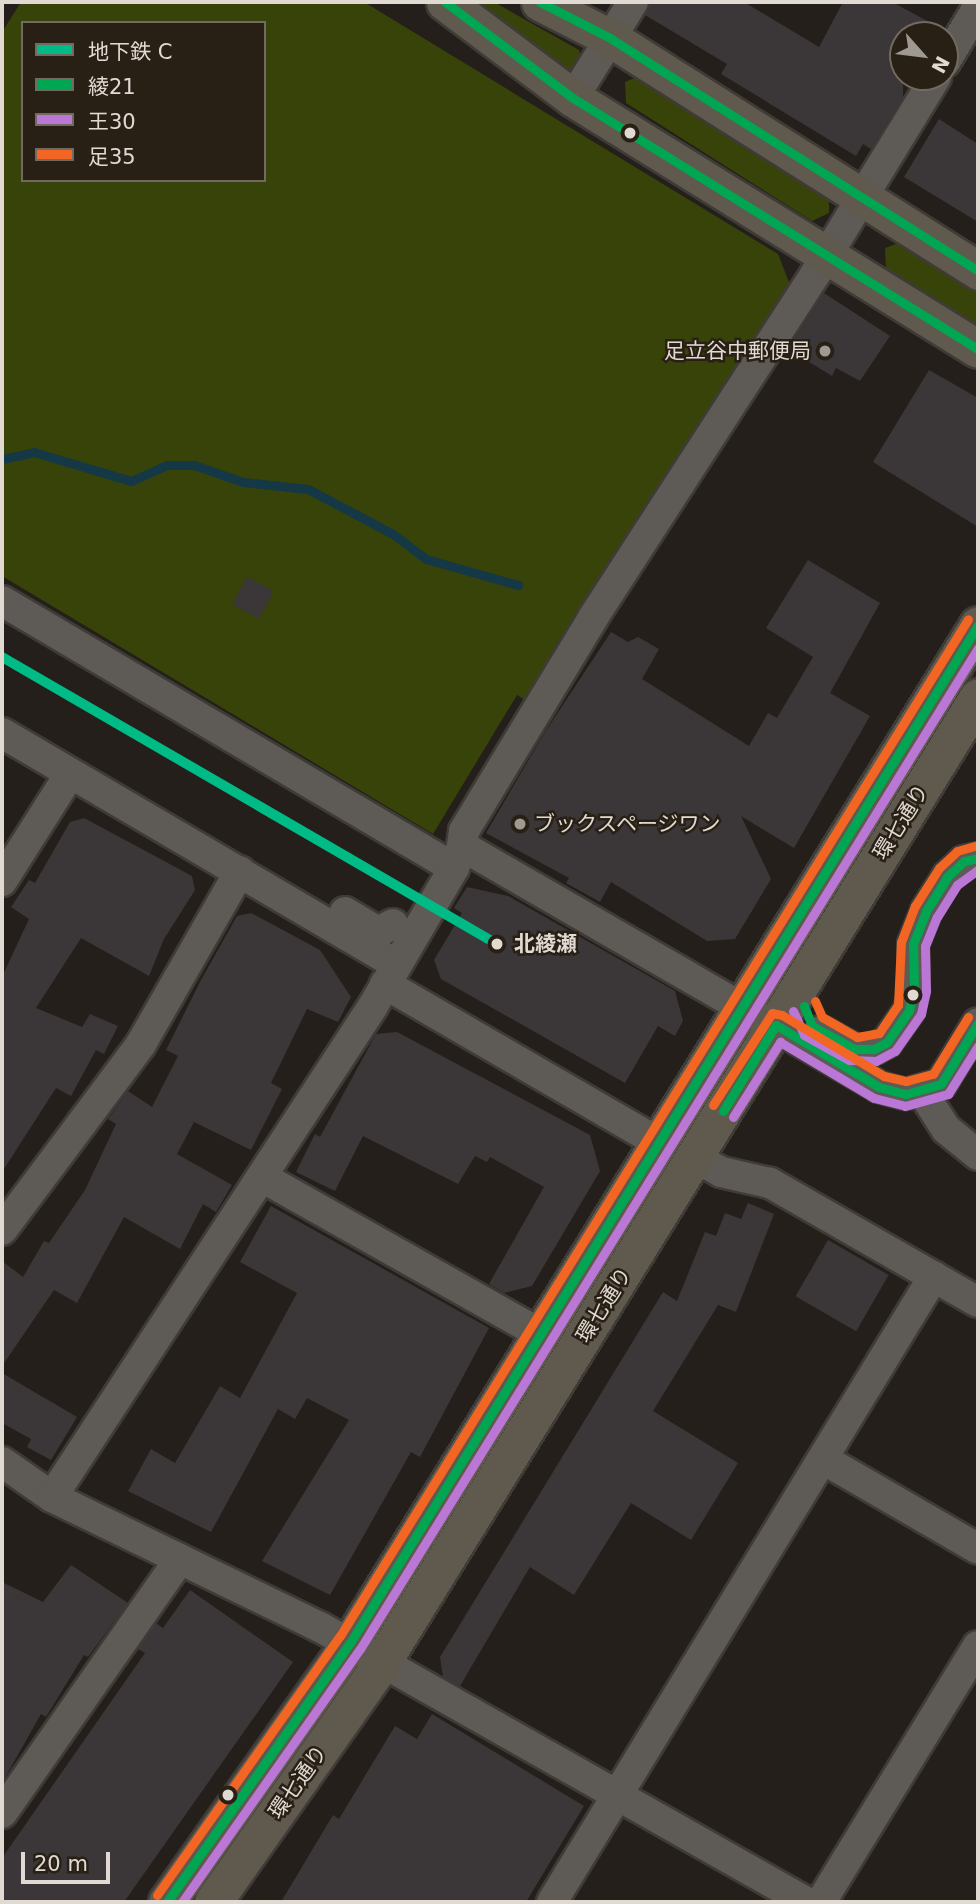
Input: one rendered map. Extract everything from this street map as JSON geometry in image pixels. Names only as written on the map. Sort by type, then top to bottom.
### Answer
[{"type":"main road","points":[[445,2],[573,98],[978,349]]},
{"type":"main road","points":[[540,2],[610,38],[978,271]]},
{"type":"main road","name":"環七通り","points":[[167,1902],[350,1643],[659,1143],[746,997],[978,625]]},
{"type":"main road","name":"環七通り","points":[[213,1902],[382,1662],[696,1158],[791,1020],[815,962],[978,698]]},
{"type":"street","points":[[573,98],[633,2]]},
{"type":"street","points":[[959,36],[974,9]]},
{"type":"street","points":[[52,1497],[262,1177],[390,974],[458,857],[464,831],[593,618],[827,255],[928,91]]},
{"type":"street","points":[[2,601],[458,857],[854,1049],[874,1049],[887,1042],[909,1010],[914,990],[913,944],[926,911],[947,877],[964,862],[978,858]]},
{"type":"street","points":[[2,714],[378,932],[393,924]]},
{"type":"street","points":[[2,733],[240,871],[390,974],[659,1143]]},
{"type":"street","points":[[2,881],[70,774]]},
{"type":"street","points":[[2,1230],[141,1044],[240,871]]},
{"type":"street","points":[[791,1020],[879,1087],[906,1094],[923,1093],[941,1084],[978,1023]]},
{"type":"street","points":[[923,1093],[946,1129],[978,1155]]},
{"type":"street","points":[[696,1158],[721,1172],[770,1183],[978,1302]]},
{"type":"street","points":[[262,1177],[541,1334]]},
{"type":"street","points":[[552,1902],[934,1276]]},
{"type":"street","points":[[823,1458],[978,1549]]},
{"type":"street","points":[[2,1462],[52,1497],[350,1643],[806,1902]]},
{"type":"street","points":[[2,1813],[180,1559]]},
{"type":"street","points":[[821,1902],[978,1646]]},
{"type":"green space","points":[[21,2],[364,2],[778,254],[792,290],[532,704],[517,695],[433,834],[2,576],[2,32]]},
{"type":"green space","points":[[458,2],[494,2],[579,50],[581,60],[571,77]]},
{"type":"green space","points":[[644,74],[829,192],[829,213],[812,221],[626,103],[625,82]]},
{"type":"green space","points":[[904,241],[978,288],[978,327],[886,269],[885,248]]},
{"type":"building","points":[[650,2],[744,2],[819,47],[843,2],[892,2],[927,21],[889,21],[889,91],[903,91],[903,97],[871,149],[863,144],[856,156],[721,74],[727,64],[645,15]]},
{"type":"building","points":[[939,119],[978,144],[978,222],[904,177]]},
{"type":"building","points":[[824,293],[890,336],[860,381],[836,368],[832,376],[788,349]]},
{"type":"building","points":[[929,370],[978,398],[978,527],[873,462]]},
{"type":"building","points":[[808,560],[880,603],[830,693],[870,716],[794,848],[741,816],[771,879],[735,939],[707,941],[611,882],[600,902],[566,883],[569,878],[486,833],[545,732],[611,632],[628,642],[638,637],[659,649],[642,679],[749,746],[768,713],[777,718],[813,657],[766,628]]},
{"type":"building","points":[[247,577],[273,591],[259,618],[232,604]]},
{"type":"building","points":[[84,818],[192,876],[195,890],[164,939],[149,976],[81,938],[36,1008],[82,1027],[90,1014],[118,1026],[104,1054],[96,1050],[71,1096],[56,1088],[2,1172],[2,977],[29,919],[11,907],[29,880],[35,883],[70,822]]},
{"type":"building","points":[[467,887],[508,896],[675,991],[683,1021],[675,1036],[658,1026],[625,1083],[441,979],[434,960],[462,913],[454,908]]},
{"type":"building","points":[[251,913],[320,950],[351,997],[338,1022],[307,1009],[271,1083],[282,1089],[251,1150],[194,1122],[177,1154],[232,1185],[216,1212],[203,1204],[180,1249],[124,1217],[77,1303],[54,1290],[2,1366],[2,1261],[23,1277],[44,1241],[49,1243],[85,1190],[116,1124],[108,1119],[128,1091],[152,1107],[178,1056],[166,1050],[201,980],[237,916]]},
{"type":"building","points":[[397,1032],[590,1135],[600,1171],[532,1286],[504,1293],[489,1284],[544,1187],[490,1157],[487,1162],[475,1156],[458,1184],[363,1136],[335,1191],[296,1172],[315,1134],[320,1137],[376,1034]]},
{"type":"building","points":[[748,1203],[774,1214],[736,1312],[718,1305],[653,1411],[738,1463],[691,1540],[631,1503],[574,1595],[530,1567],[460,1686],[443,1677],[440,1657],[663,1292],[677,1301],[705,1232],[716,1236],[725,1213],[741,1219]]},
{"type":"building","points":[[271,1206],[489,1328],[420,1457],[411,1452],[330,1595],[262,1561],[349,1420],[307,1398],[295,1419],[278,1409],[211,1532],[128,1491],[151,1449],[175,1463],[220,1386],[240,1398],[297,1293],[240,1262]]},
{"type":"building","points":[[828,1240],[889,1275],[856,1331],[796,1296]]},
{"type":"building","points":[[2,1373],[77,1417],[51,1460],[27,1447],[31,1439],[2,1423]]},
{"type":"building","points":[[71,1565],[128,1603],[88,1657],[84,1655],[46,1717],[41,1714],[2,1783],[2,1582],[43,1602]]},
{"type":"building","points":[[190,1590],[293,1662],[124,1902],[2,1902],[2,1858],[145,1653],[138,1649],[156,1623],[163,1628]]},
{"type":"building","points":[[432,1714],[584,1806],[526,1902],[281,1902],[333,1815],[339,1819],[395,1726],[417,1739]]},
{"type":"waterway","points":[[2,459],[34,452],[131,481],[167,465],[194,465],[243,482],[308,489],[393,534],[426,559],[518,585]]},
{"type":"metro line","name":"C","points":[[2,657],[497,944]]},
{"type":"transit line","name":"綾21","points":[[445,2],[573,98],[978,349]]},
{"type":"transit line","name":"綾21","points":[[540,2],[610,38],[978,271]]},
{"type":"transit line","name":"足35","points":[[157,1895],[340,1636],[968,619]]},
{"type":"transit line","name":"綾21","points":[[167,1902],[350,1643],[978,625]]},
{"type":"transit line","name":"王30","points":[[182,1902],[360,1649],[978,648]]},
{"type":"transit line","name":"足35","points":[[815,1001],[822,1017],[857,1037],[879,1033],[898,1005],[901,942],[915,906],[939,868],[957,851],[975,846]]},
{"type":"transit line","name":"綾21","points":[[804,1006],[812,1026],[854,1049],[874,1049],[887,1042],[909,1010],[914,990],[913,944],[926,911],[947,877],[964,861],[978,858]]},
{"type":"transit line","name":"王30","points":[[793,1011],[804,1035],[849,1060],[876,1061],[895,1051],[921,1014],[926,991],[925,946],[937,917],[957,885],[978,870]]},
{"type":"transit line","name":"足35","points":[[713,1105],[772,1013],[782,1015],[884,1076],[906,1081],[933,1074],[968,1017]]},
{"type":"transit line","name":"綾21","points":[[723,1111],[776,1025],[879,1087],[906,1094],[941,1084],[978,1023]]},
{"type":"transit line","name":"王30","points":[[733,1117],[780,1042],[874,1098],[905,1106],[948,1094],[978,1046]]},
{"type":"place","name":"足立谷中郵便局","points":[[825,351]]},
{"type":"place","name":"ブックスページワン","points":[[520,824]]},
{"type":"place","name":"北綾瀬","points":[[497,944]]}]
